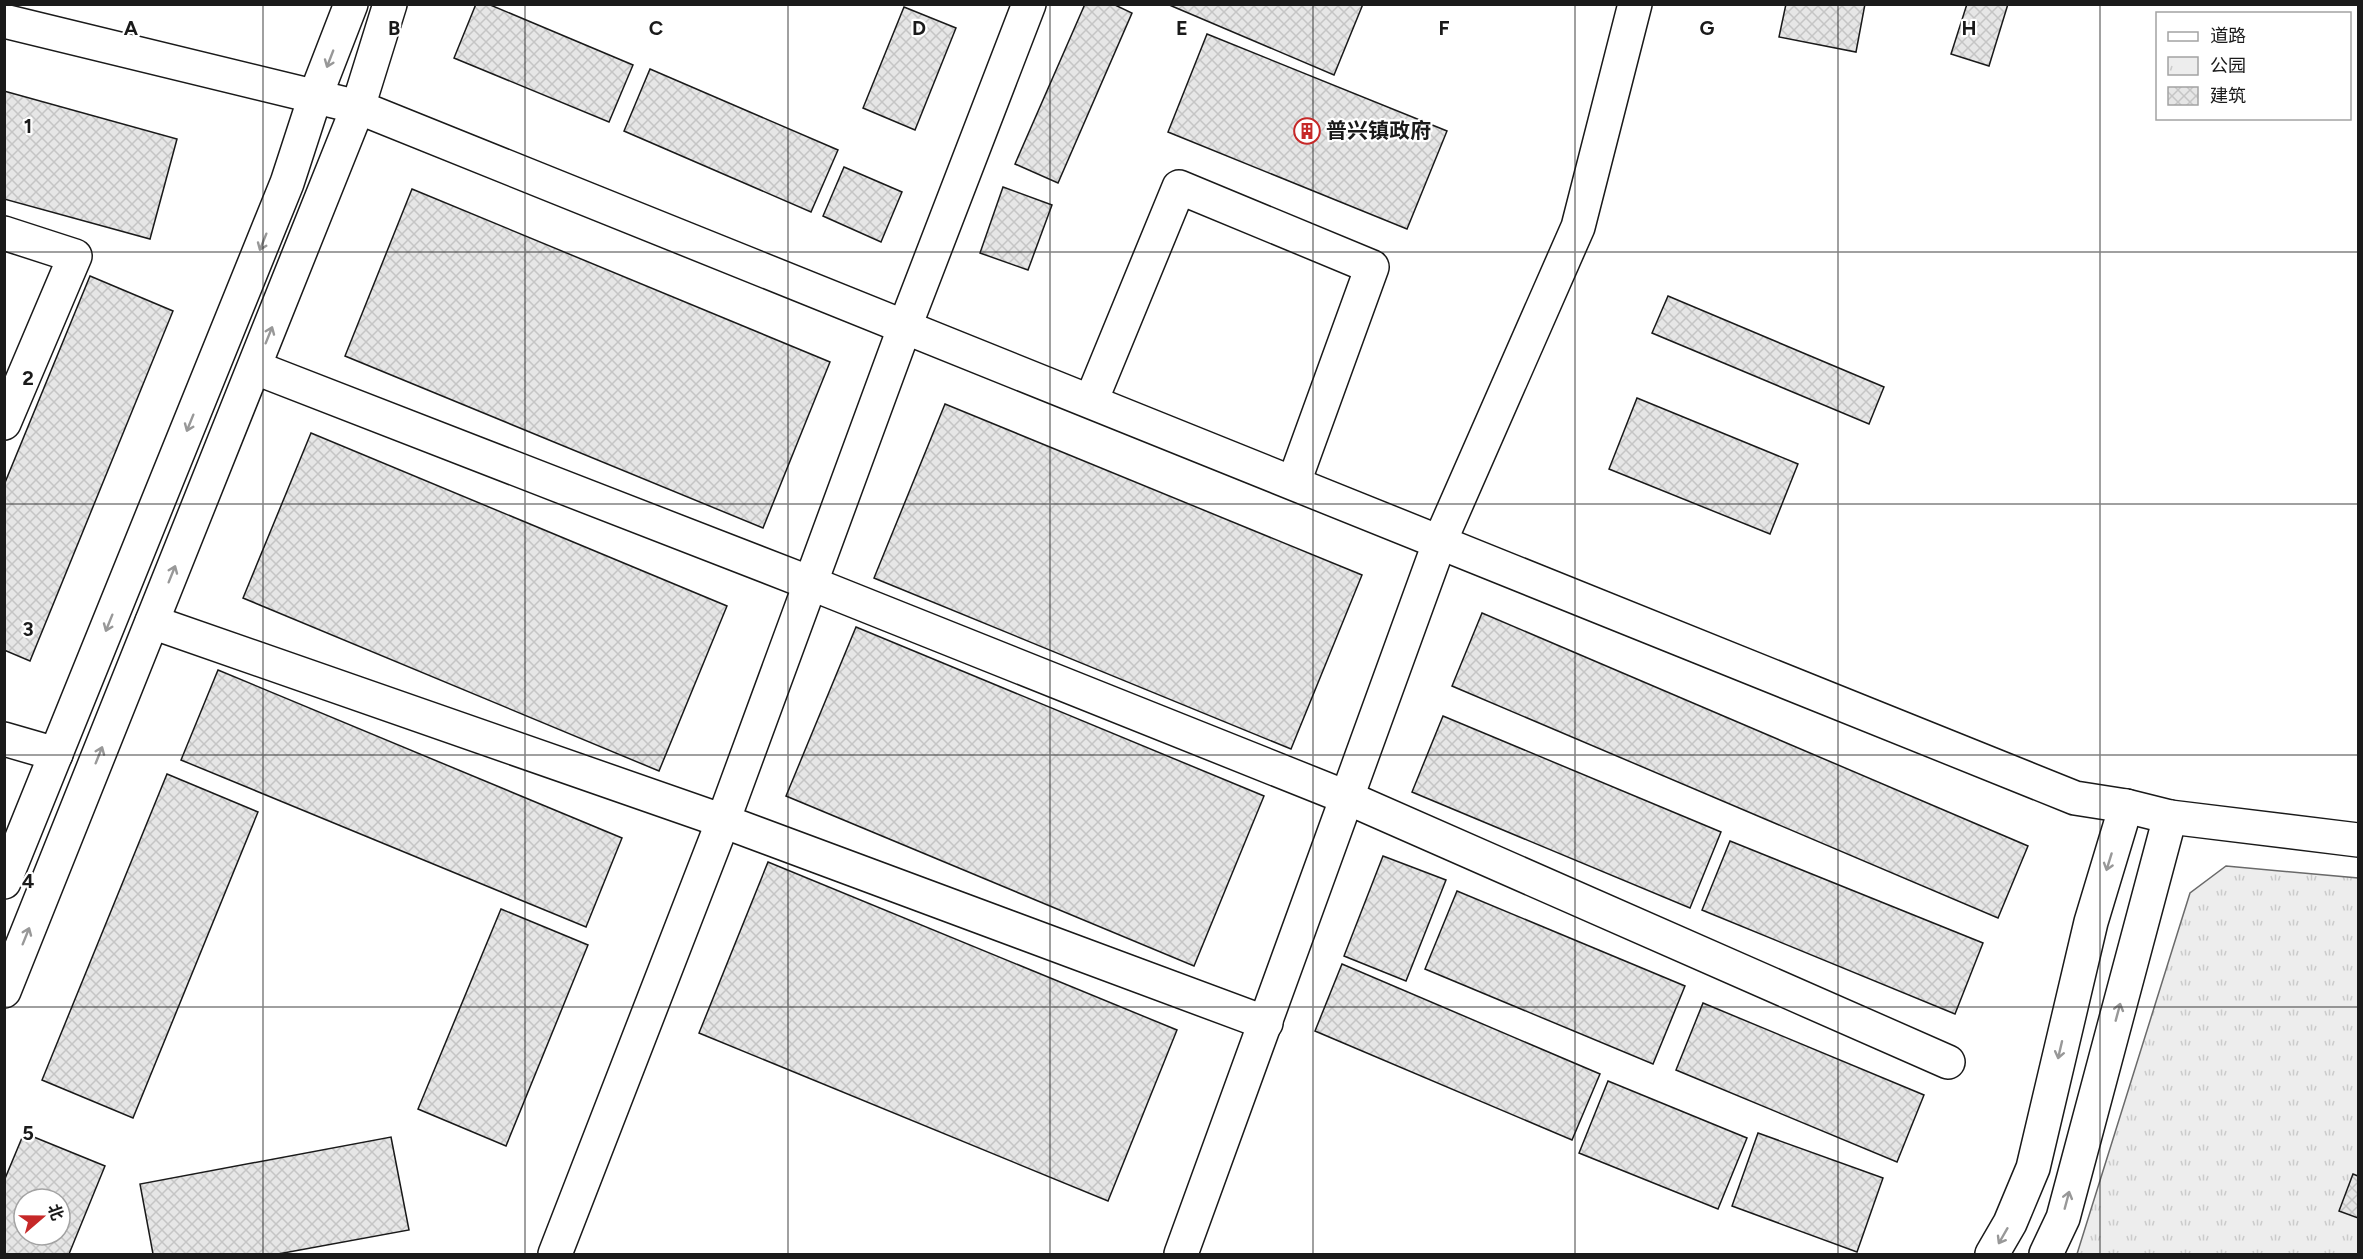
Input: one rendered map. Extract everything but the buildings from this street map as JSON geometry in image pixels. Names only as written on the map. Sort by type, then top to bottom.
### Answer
[{"type":"street","points":[[4,882],[287,183],[315,97],[351,4]]},
{"type":"street","points":[[4,991],[358,107],[390,4]]},
{"type":"street","points":[[555,1254],[723,821],[905,326],[1029,4]]},
{"type":"street","points":[[1181,1254],[1440,541],[1578,227],[1635,4]]},
{"type":"street","points":[[4,21],[358,107],[2075,798],[2127,806],[2170,817],[2358,840]]},
{"type":"street","points":[[1091,401],[1179,187],[1372,267],[1294,482]]},
{"type":"street","points":[[4,233],[75,256],[4,423]]},
{"type":"street","points":[[255,368],[810,583],[1348,798],[1948,1062]]},
{"type":"street","points":[[152,622],[723,821],[1266,1023]]},
{"type":"street","points":[[4,739],[56,754]]},
{"type":"street","points":[[1992,1254],[2010,1223],[2033,1168],[2091,922],[2127,806]]},
{"type":"street","points":[[2046,1254],[2063,1218],[2170,817]]},
{"type":"green space","points":[[2226,866],[2358,878],[2358,1254],[2077,1254],[2190,893]]},
{"type":"place","name":"普兴镇政府","points":[[1307,131]]}]
